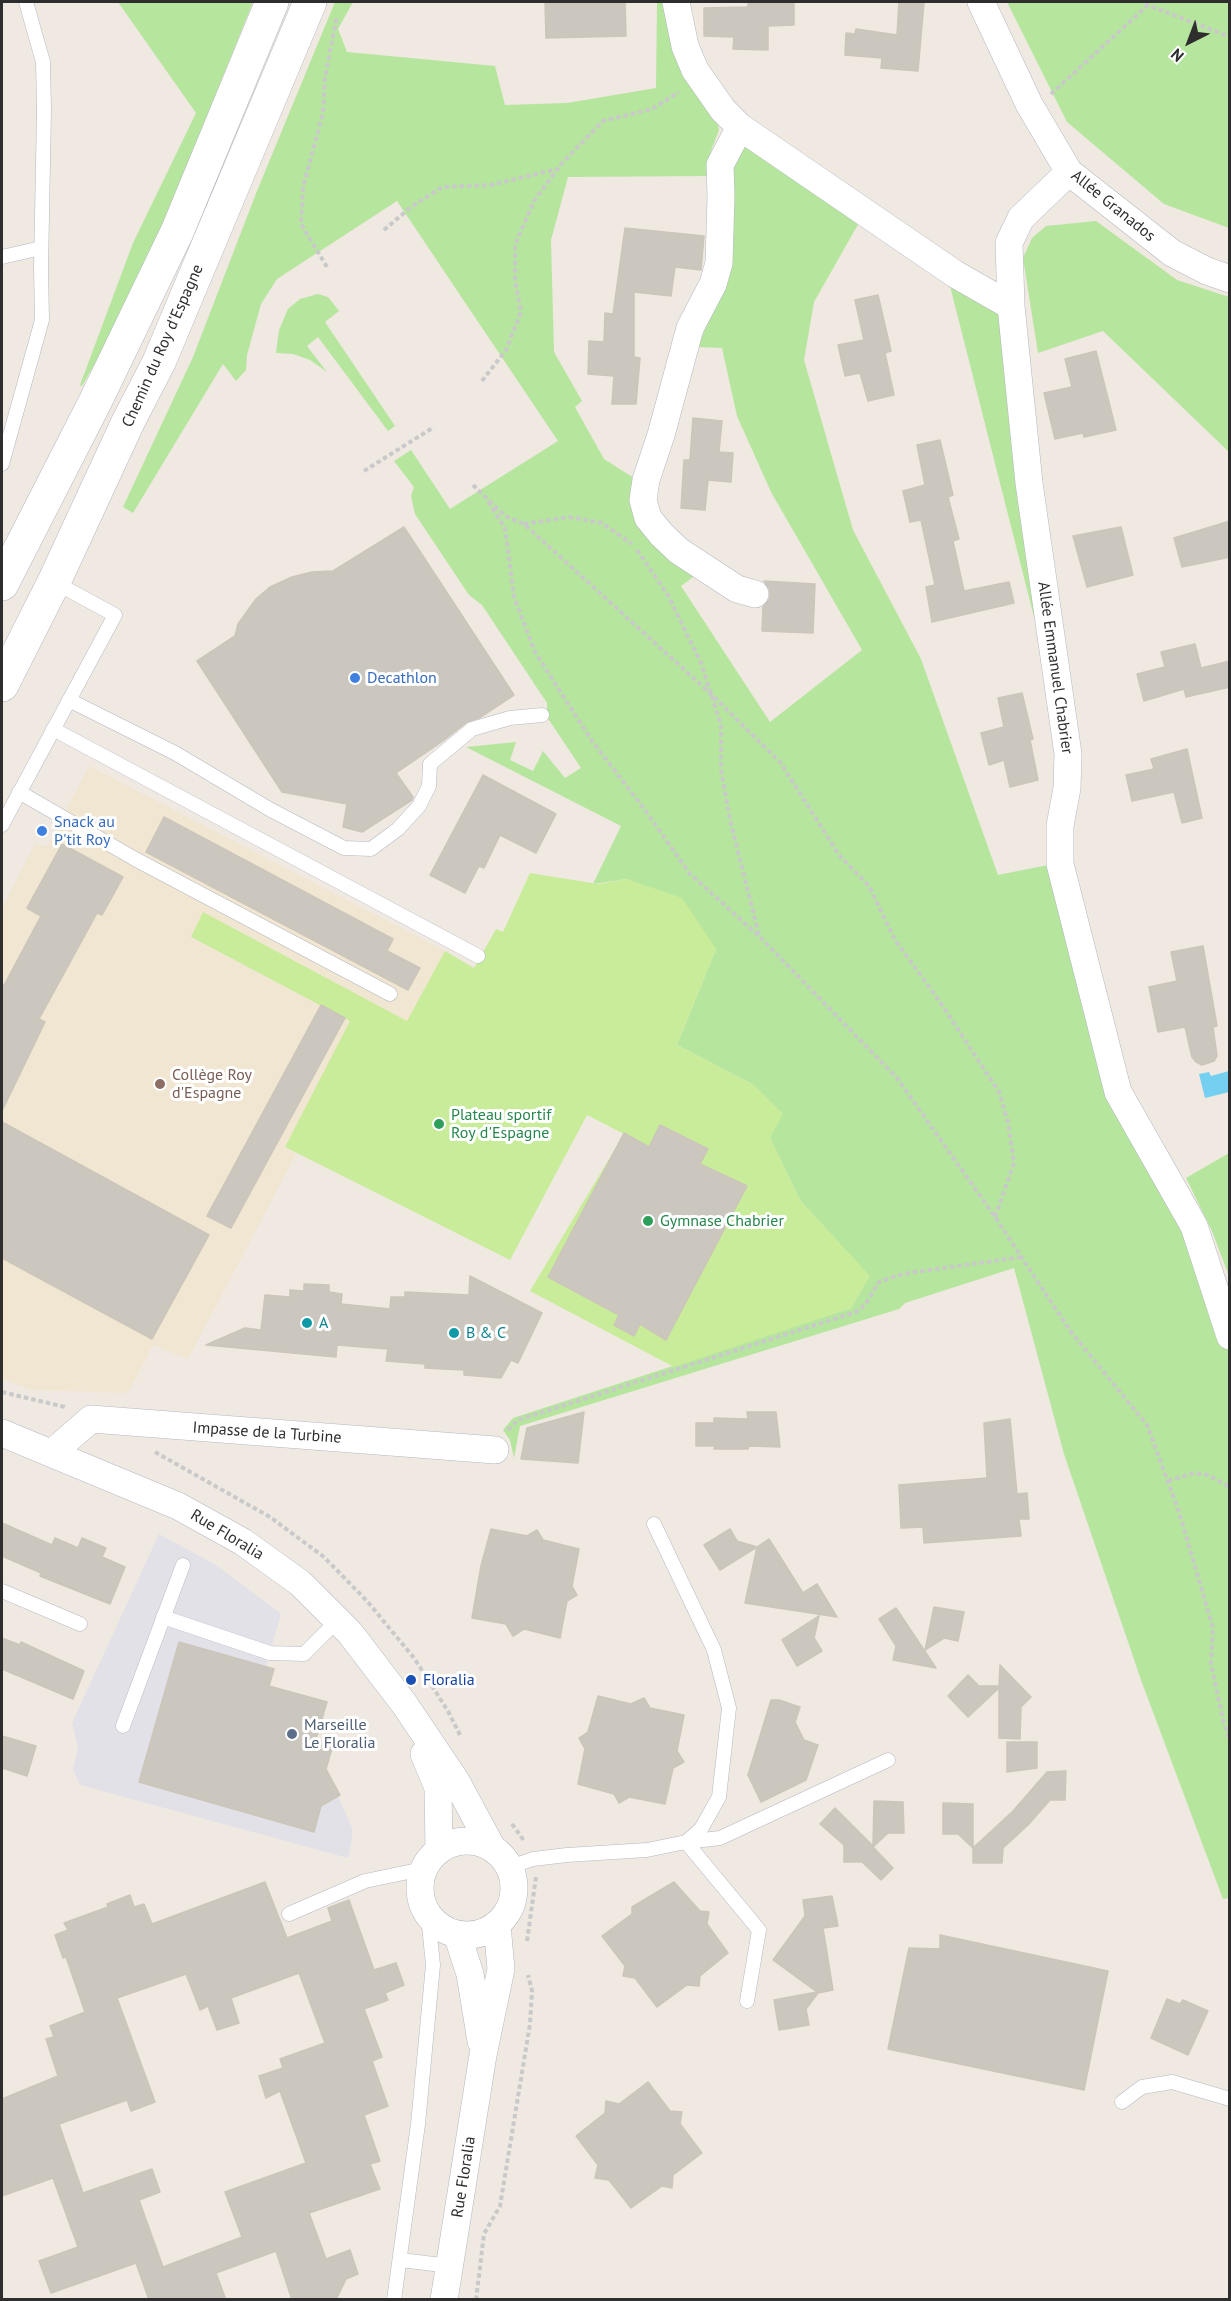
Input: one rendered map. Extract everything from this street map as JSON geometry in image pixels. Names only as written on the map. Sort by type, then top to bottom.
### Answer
[{"type":"street","name":"Chemin du Roy d'Espagne","points":[[2,584],[95,402],[177,232],[272,2]]},
{"type":"street","points":[[676,2],[685,46],[695,70],[723,110],[740,127],[955,274],[1011,306]]},
{"type":"street","name":"Allée Granados","points":[[981,2],[1029,104],[1068,172],[1172,253],[1207,271],[1230,279]]},
{"type":"street","name":"Chemin du Roy d'Espagne","points":[[2,685],[159,362],[322,6]]},
{"type":"street","points":[[740,127],[720,165],[719,263],[713,284],[690,328],[661,435],[646,480],[643,500],[648,518],[679,551],[736,589],[755,594]]},
{"type":"street","name":"Allée Emmanuel Chabrier","points":[[1068,172],[1021,218],[1009,243],[1011,306],[1029,483],[1068,754],[1067,788],[1060,826],[1060,864],[1118,1092],[1194,1226],[1230,1336]]},
{"type":"street","points":[[95,402],[110,398],[122,406],[128,422]]},
{"type":"street","name":"Impasse de la Turbine","points":[[52,1453],[91,1419],[495,1450]]},
{"type":"street","name":"Rue Floralia","points":[[2,1433],[178,1506],[243,1542],[300,1583],[338,1620],[405,1705],[456,1781],[490,1846]]},
{"type":"street","name":"Rue Floralia","points":[[405,1705],[438,1788],[431,1859]]},
{"type":"street","points":[[474,1840],[490,1846],[502,1855],[510,1867],[515,1882],[514,1898],[507,1913],[497,1925],[478,1934],[457,1934],[440,1927],[428,1915],[421,1900],[420,1884],[431,1859],[455,1841],[474,1840]]},
{"type":"street","name":"Rue Floralia","points":[[444,2300],[483,2055],[501,1970],[497,1925]]},
{"type":"street","name":"Rue Floralia","points":[[457,1934],[470,1974],[483,2055]]},
{"type":"lane","points":[[2,464],[42,320],[44,110],[42,62],[26,2]]},
{"type":"lane","points":[[2,257],[41,248]]},
{"type":"lane","points":[[2,825],[115,615],[54,582]]},
{"type":"lane","points":[[69,700],[175,753],[271,810],[344,848],[371,849],[399,829],[419,806],[429,786],[430,764],[472,729],[510,718],[542,715]]},
{"type":"lane","points":[[53,729],[478,956]]},
{"type":"lane","points":[[19,792],[135,859],[390,994]]},
{"type":"lane","points":[[654,1524],[714,1650],[729,1708],[719,1797],[701,1829],[686,1842]]},
{"type":"lane","points":[[123,1726],[183,1565]]},
{"type":"lane","points":[[2,1591],[80,1624]]},
{"type":"lane","points":[[163,1617],[270,1653],[304,1654],[338,1620]]},
{"type":"lane","points":[[510,1867],[533,1859],[647,1850],[720,1838],[888,1760]]},
{"type":"lane","points":[[686,1842],[759,1930],[747,2001]]},
{"type":"lane","points":[[289,1914],[365,1881],[431,1859]]},
{"type":"lane","points":[[394,2300],[418,2124],[433,1965],[428,1915]]},
{"type":"lane","points":[[1122,2102],[1142,2087],[1172,2082],[1230,2099]]},
{"type":"lane","points":[[401,2260],[450,2266]]},
{"type":"path","points":[[1029,104],[1053,93],[1147,3],[1230,38]]},
{"type":"path","points":[[322,6],[338,18],[325,77],[323,112],[303,187],[301,224],[327,267]]},
{"type":"path","points":[[482,381],[506,350],[521,312],[515,281],[515,245],[534,201],[558,168],[603,121],[652,109],[680,91],[685,77],[695,70]]},
{"type":"path","points":[[384,230],[411,207],[442,187],[491,184],[558,168]]},
{"type":"path","points":[[364,471],[434,427]]},
{"type":"path","points":[[473,485],[506,528],[514,597],[535,652],[592,741],[690,874],[759,936],[897,1078],[995,1217],[1071,1332],[1147,1425],[1179,1512],[1213,1628],[1211,1664],[1230,1741]]},
{"type":"path","points":[[488,502],[505,516],[524,524],[711,694],[780,762],[839,855],[868,886],[895,940],[940,1002],[999,1092],[1008,1122],[1014,1163],[995,1217]]},
{"type":"path","points":[[524,524],[569,517],[602,523],[633,544],[668,595],[701,663],[721,725],[721,769],[730,820],[759,936]]},
{"type":"path","points":[[495,1450],[511,1426],[518,1420],[856,1312],[865,1305],[879,1282],[892,1277],[1022,1257]]},
{"type":"path","points":[[2,1392],[64,1406]]},
{"type":"path","points":[[1168,1480],[1194,1473],[1208,1474],[1230,1487]]},
{"type":"path","points":[[526,1950],[536,1877]]},
{"type":"path","points":[[477,2300],[484,2234],[500,2206],[530,2024],[532,1991],[527,1970]]},
{"type":"shaded area","name":"Collège Roy d'Espagne","points":[[89,766],[445,951],[407,1021],[203,912],[191,938],[351,1021],[285,1147],[296,1154],[188,1359],[153,1345],[128,1393],[30,1390],[2,1378],[2,908],[35,844],[47,846]]},
{"type":"shaded area","points":[[159,1534],[216,1565],[281,1614],[266,1666],[274,1669],[269,1686],[327,1702],[316,1739],[333,1745],[326,1769],[352,1828],[348,1858],[80,1785],[73,1770],[78,1748],[72,1723]]},
{"type":"green space","points":[[118,2],[253,2],[173,200],[122,316],[82,386],[80,385],[133,243],[196,113]]},
{"type":"green space","points":[[335,2],[353,2],[338,29],[347,52],[495,66],[505,105],[567,103],[656,88],[657,2],[665,2],[717,120],[719,130],[711,151],[707,176],[568,177],[551,240],[554,352],[582,401],[575,407],[604,459],[634,478],[697,574],[681,586],[770,722],[862,650],[771,492],[737,416],[722,348],[698,347],[714,306],[725,162],[743,142],[860,221],[814,302],[804,360],[853,530],[921,659],[998,875],[1048,865],[1169,1202],[1200,1268],[1229,1352],[1229,1898],[1223,1899],[1141,1680],[1064,1454],[1014,1268],[905,1303],[899,1309],[520,1426],[514,1458],[510,1440],[503,1430],[513,1418],[851,1308],[869,1276],[800,1200],[770,1138],[754,1085],[677,1045],[716,949],[627,879],[593,884],[621,826],[466,747],[516,742],[510,760],[533,771],[543,751],[565,778],[581,768],[547,717],[547,703],[482,605],[469,595],[415,514],[411,496],[414,487],[394,461],[411,450],[450,509],[558,441],[397,201],[277,279],[261,304],[247,355],[246,370],[236,381],[223,364],[133,513],[123,507],[193,357],[257,191]]},
{"type":"green space","points":[[1007,2],[1229,2],[1229,228],[1164,204],[1067,122]]},
{"type":"green space","points":[[1096,221],[1177,280],[1229,297],[1229,452],[1103,331],[1038,353],[1023,258],[1032,238],[1046,226]]},
{"type":"green space","points":[[949,282],[1000,312],[1035,621]]},
{"type":"green space","points":[[318,294],[328,297],[339,311],[325,322],[395,426],[388,431],[318,337],[307,346],[327,372],[310,360],[293,354],[276,353],[279,330],[288,309],[300,299]]},
{"type":"green space","name":"Plateau sportif Roy d'Espagne","points":[[530,873],[598,884],[627,879],[682,898],[716,949],[677,1045],[754,1085],[783,1114],[770,1138],[800,1200],[870,1276],[851,1308],[674,1367],[530,1291],[624,1134],[587,1115],[510,1260],[285,1147],[350,1021],[191,937],[203,912],[407,1021],[445,951],[474,968],[496,929],[503,932]]},
{"type":"green space","points":[[1229,1153],[1229,1276],[1212,1231],[1186,1178]]},
{"type":"water","points":[[1229,1071],[1229,1092],[1205,1098],[1199,1074],[1209,1072],[1211,1076]]},
{"type":"building","points":[[545,2],[625,2],[626,36],[546,38]]},
{"type":"building","points":[[748,2],[794,2],[794,25],[768,26],[768,50],[733,49],[734,37],[704,36],[704,8],[748,7]]},
{"type":"building","points":[[899,2],[924,2],[918,71],[881,68],[882,58],[845,55],[846,33],[855,34],[856,29],[897,35]]},
{"type":"building","points":[[625,228],[704,236],[701,270],[675,267],[671,296],[634,292],[634,357],[640,358],[636,404],[612,404],[614,376],[588,374],[589,341],[604,342],[605,313],[613,314]]},
{"type":"building","points":[[878,295],[891,351],[885,353],[894,395],[868,401],[860,373],[845,376],[838,345],[864,340],[855,300]]},
{"type":"building","points":[[1096,351],[1116,430],[1084,437],[1083,433],[1055,439],[1044,393],[1072,387],[1065,359]]},
{"type":"building","points":[[693,418],[722,421],[719,452],[733,453],[731,482],[708,480],[705,510],[681,508],[684,460],[690,460]]},
{"type":"building","points":[[940,440],[953,495],[948,497],[959,539],[953,541],[964,591],[1009,582],[1014,603],[932,622],[926,587],[935,585],[921,520],[910,522],[903,491],[925,485],[917,445]]},
{"type":"building","points":[[1230,521],[1230,557],[1182,567],[1174,538]]},
{"type":"building","name":"Decathlon","points":[[404,527],[514,695],[479,718],[467,722],[396,773],[413,797],[412,800],[362,832],[343,827],[347,804],[282,792],[197,661],[235,636],[238,624],[256,599],[270,587],[292,577],[312,572],[333,571]]},
{"type":"building","points":[[1121,527],[1133,575],[1087,587],[1073,536]]},
{"type":"building","points":[[764,581],[815,584],[813,633],[762,631],[763,607],[770,598],[770,590]]},
{"type":"building","points":[[1195,644],[1201,668],[1230,661],[1230,687],[1186,697],[1184,689],[1144,701],[1137,674],[1165,667],[1161,652]]},
{"type":"building","points":[[1022,693],[1033,739],[1030,740],[1038,780],[1010,787],[1004,760],[989,765],[981,733],[1004,727],[998,698]]},
{"type":"building","points":[[1187,749],[1202,818],[1182,823],[1174,792],[1132,801],[1126,775],[1154,769],[1151,759]]},
{"type":"building","points":[[483,775],[556,814],[536,853],[500,835],[484,868],[479,866],[465,893],[430,875]]},
{"type":"building","points":[[164,817],[393,939],[387,951],[420,968],[408,990],[146,852]]},
{"type":"building","points":[[62,844],[123,877],[102,915],[97,913],[39,1019],[45,1022],[2,1111],[2,989],[41,916],[27,908]]},
{"type":"building","points":[[1203,946],[1217,1026],[1213,1027],[1217,1056],[1214,1061],[1202,1065],[1192,1057],[1185,1027],[1158,1032],[1149,987],[1177,981],[1171,952]]},
{"type":"building","points":[[321,1005],[345,1018],[231,1228],[207,1216]]},
{"type":"building","points":[[2,1122],[209,1235],[152,1339],[2,1258]]},
{"type":"building","points":[[660,1125],[708,1149],[700,1164],[747,1186],[666,1340],[640,1324],[634,1336],[614,1325],[619,1315],[548,1277],[624,1133],[649,1147]]},
{"type":"building","points":[[470,1276],[542,1313],[518,1363],[511,1360],[501,1378],[464,1375],[464,1370],[425,1368],[425,1364],[386,1361],[388,1349],[337,1345],[336,1357],[206,1345],[245,1328],[261,1330],[265,1295],[290,1297],[290,1290],[304,1291],[304,1284],[329,1285],[329,1292],[342,1294],[341,1304],[390,1309],[391,1297],[405,1297],[405,1292],[469,1295]]},
{"type":"building","points":[[584,1412],[578,1463],[521,1459],[527,1428]]},
{"type":"building","points":[[747,1412],[776,1412],[780,1447],[749,1446],[748,1449],[714,1449],[715,1446],[696,1446],[696,1423],[714,1423],[714,1418],[748,1419]]},
{"type":"building","points":[[1010,1419],[1017,1494],[1027,1493],[1029,1519],[1019,1519],[1021,1536],[924,1543],[923,1527],[901,1528],[899,1485],[987,1478],[984,1423]]},
{"type":"building","points":[[2,1523],[52,1545],[55,1538],[78,1548],[82,1538],[106,1548],[102,1557],[125,1567],[110,1604],[40,1576],[41,1573],[2,1556]]},
{"type":"building","points":[[491,1529],[527,1536],[537,1530],[543,1540],[579,1549],[572,1586],[577,1595],[567,1601],[560,1638],[524,1629],[513,1636],[506,1624],[472,1618],[481,1566]]},
{"type":"building","points":[[730,1529],[737,1541],[757,1547],[720,1570],[704,1545]]},
{"type":"building","points":[[769,1539],[803,1593],[817,1584],[837,1617],[745,1603],[757,1547]]},
{"type":"building","points":[[934,1607],[964,1612],[958,1641],[944,1638],[925,1650]]},
{"type":"building","points":[[896,1608],[936,1668],[893,1660],[896,1646],[879,1619]]},
{"type":"building","points":[[819,1616],[814,1638],[822,1651],[797,1666],[782,1640]]},
{"type":"building","points":[[2,1638],[20,1645],[21,1642],[84,1671],[73,1699],[2,1669]]},
{"type":"building","points":[[179,1642],[274,1669],[269,1686],[327,1702],[316,1739],[333,1745],[326,1769],[340,1795],[321,1806],[314,1832],[139,1782]]},
{"type":"building","points":[[1000,1665],[1031,1697],[1021,1707],[1020,1739],[999,1738],[999,1688],[968,1717],[948,1696],[968,1675],[979,1686],[999,1686]]},
{"type":"building","points":[[598,1696],[631,1704],[644,1698],[650,1708],[684,1715],[677,1751],[684,1762],[673,1768],[665,1804],[629,1797],[619,1803],[614,1794],[578,1784],[585,1749],[579,1738],[588,1732]]},
{"type":"building","points":[[771,1700],[779,1700],[800,1707],[795,1722],[804,1740],[818,1745],[806,1780],[761,1802],[748,1775]]},
{"type":"building","points":[[2,1736],[36,1746],[27,1776],[2,1768]]},
{"type":"building","points":[[1007,1742],[1037,1742],[1037,1768],[1007,1772]]},
{"type":"building","points":[[1066,1771],[1065,1800],[1050,1800],[1003,1848],[1002,1863],[973,1863],[973,1848],[1013,1811],[1047,1772]]},
{"type":"building","points":[[874,1801],[903,1802],[904,1833],[888,1833],[873,1847],[893,1868],[881,1880],[862,1862],[844,1862],[844,1845],[820,1824],[835,1808],[873,1846]]},
{"type":"building","points":[[943,1803],[973,1804],[973,1848],[958,1834],[943,1834]]},
{"type":"building","points":[[265,1882],[287,1938],[332,1921],[328,1908],[349,1900],[374,1970],[396,1963],[404,1985],[385,1993],[388,2000],[364,2009],[382,2057],[372,2061],[388,2106],[364,2115],[380,2161],[370,2164],[380,2189],[309,2213],[326,2259],[350,2250],[358,2274],[346,2279],[336,2300],[292,2300],[276,2251],[216,2273],[226,2300],[149,2300],[136,2263],[51,2293],[39,2261],[78,2247],[53,2178],[2,2196],[2,2099],[58,2076],[46,2039],[54,2037],[50,2026],[85,2012],[66,1957],[63,1958],[55,1935],[68,1930],[64,1923],[108,1907],[107,1904],[130,1895],[134,1907],[144,1904],[152,1924]],"holes":[[[299,1973],[325,2043],[280,2059],[283,2068],[259,2076],[266,2098],[280,2091],[306,2163],[225,2192],[242,2237],[163,2267],[139,2200],[160,2192],[152,2169],[83,2193],[59,2124],[127,2100],[131,2111],[155,2102],[117,1998],[186,1974],[200,2010],[208,2006],[217,2030],[239,2023],[231,1998]]]},
{"type":"building","points":[[674,1882],[700,1911],[709,1912],[707,1924],[728,1953],[700,1976],[699,1986],[687,1985],[657,2007],[635,1978],[623,1976],[625,1966],[602,1936],[632,1914],[632,1907]]},
{"type":"building","points":[[832,1896],[838,1926],[823,1928],[833,1990],[818,1993],[806,2009],[809,2025],[779,2030],[774,2000],[817,1992],[773,1960],[805,1916],[803,1900]]},
{"type":"building","points":[[940,1935],[1108,1971],[1084,2090],[888,2049],[909,1948],[940,1949]]},
{"type":"building","points":[[1167,1999],[1180,2004],[1183,2000],[1208,2011],[1188,2055],[1151,2038]]},
{"type":"building","points":[[648,2082],[670,2111],[682,2112],[680,2124],[702,2153],[673,2175],[672,2188],[662,2186],[631,2208],[609,2180],[595,2178],[598,2165],[576,2136],[605,2113],[606,2101],[619,2104]]},
{"type":"place","name":"Decathlon","points":[[355,678]]},
{"type":"place","name":"Snack au P'tit Roy","points":[[42,831]]},
{"type":"place","name":"Collège Roy d'Espagne","points":[[160,1084]]},
{"type":"place","name":"Plateau sportif Roy d'Espagne","points":[[439,1124]]},
{"type":"place","name":"Gymnase Chabrier","points":[[648,1221]]},
{"type":"place","name":"A","points":[[307,1323]]},
{"type":"place","name":"B & C","points":[[454,1333]]},
{"type":"place","name":"Floralia","points":[[411,1680]]},
{"type":"place","name":"Marseille Le Floralia","points":[[292,1734]]}]
